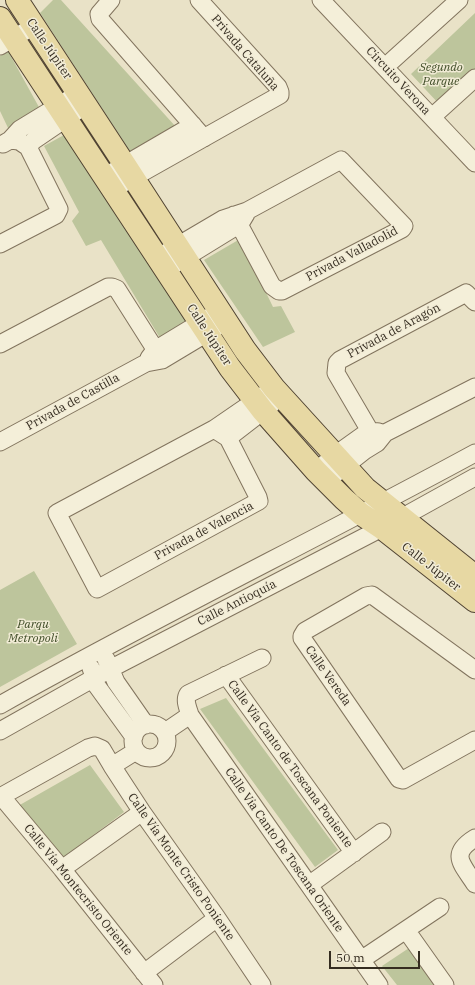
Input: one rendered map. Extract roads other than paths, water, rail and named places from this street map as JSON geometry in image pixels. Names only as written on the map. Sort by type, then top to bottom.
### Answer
[{"type":"main road","name":"Calle Júpiter","points":[[26,14],[83,99],[222,316],[277,393],[365,488],[475,576]]},
{"type":"main road","name":"Calle Júpiter","points":[[4,32],[63,113],[230,368],[259,406],[321,476],[361,514],[382,528],[475,601]]},
{"type":"street","points":[[111,0],[99,14],[100,18],[204,138]]},
{"type":"street","name":"Privada Cataluña","points":[[129,171],[204,138],[278,97],[280,92],[278,87],[199,0]]},
{"type":"street","name":"Circuito Verona","points":[[321,0],[475,162]]},
{"type":"street","points":[[386,67],[459,0]]},
{"type":"street","points":[[4,32],[26,14]]},
{"type":"street","points":[[432,117],[475,78]]},
{"type":"street","points":[[28,147],[63,113],[83,99]]},
{"type":"street","points":[[5,143],[20,130],[63,113]]},
{"type":"street","name":"Privada Cataluña","points":[[109,183],[129,171],[193,125]]},
{"type":"street","points":[[0,244],[58,212],[58,206],[28,147],[19,141],[5,143]]},
{"type":"street","name":"Privada Valladolid","points":[[162,263],[240,217],[342,160],[404,226],[282,291],[272,286],[240,217]]},
{"type":"street","points":[[0,344],[112,287],[117,289],[155,358]]},
{"type":"street","name":"Privada de Aragón","points":[[377,436],[336,373],[337,363],[340,360],[466,293],[475,302]]},
{"type":"street","name":"Privada de Castilla","points":[[0,442],[155,358],[222,316]]},
{"type":"street","points":[[321,476],[339,461],[377,436],[475,386]]},
{"type":"street","points":[[221,433],[277,393]]},
{"type":"street","name":"Privada de Valencia","points":[[221,433],[260,500],[258,503],[97,589],[57,513],[221,433]]},
{"type":"street","name":"Calle Antioquía","points":[[0,705],[94,652],[361,514],[475,453]]},
{"type":"street","name":"Calle Antioquía","points":[[0,731],[110,668],[382,528],[475,477]]},
{"type":"street","name":"Calle Vereda","points":[[475,670],[372,595],[366,596],[305,631],[302,636],[306,645],[399,779],[404,780],[475,740]]},
{"type":"street","points":[[94,652],[110,668],[116,682],[146,724]]},
{"type":"street","points":[[94,652],[94,677],[97,686],[135,744],[139,755],[148,758],[158,757],[165,750],[168,741],[165,732],[157,725],[146,724],[136,731],[135,744],[112,766]]},
{"type":"street","points":[[165,732],[190,715],[187,697],[193,692],[262,658]]},
{"type":"street","name":"Calle Vía Canto de Toscana Poniente","points":[[226,675],[354,853]]},
{"type":"street","name":"Calle Vía Canto De Toscana Oriente","points":[[190,715],[379,985]]},
{"type":"street","name":"Calle Vía Monte Cristo Poniente","points":[[1,796],[88,748],[95,746],[102,749],[142,812],[217,918],[262,985]]},
{"type":"street","name":"Calle Vía Montecristo Oriente","points":[[1,796],[62,869],[149,979]]},
{"type":"street","points":[[62,869],[142,812]]},
{"type":"street","points":[[309,885],[382,832]]},
{"type":"street","points":[[475,838],[464,845],[459,856],[460,862],[475,884]]},
{"type":"street","points":[[362,960],[440,907]]},
{"type":"street","points":[[149,979],[217,918]]},
{"type":"street","points":[[406,930],[445,985]]},
{"type":"park label","name":"Segundo Parque","points":[[441,75]]},
{"type":"park label","name":"Parqu Metropoli","points":[[33,632]]}]
